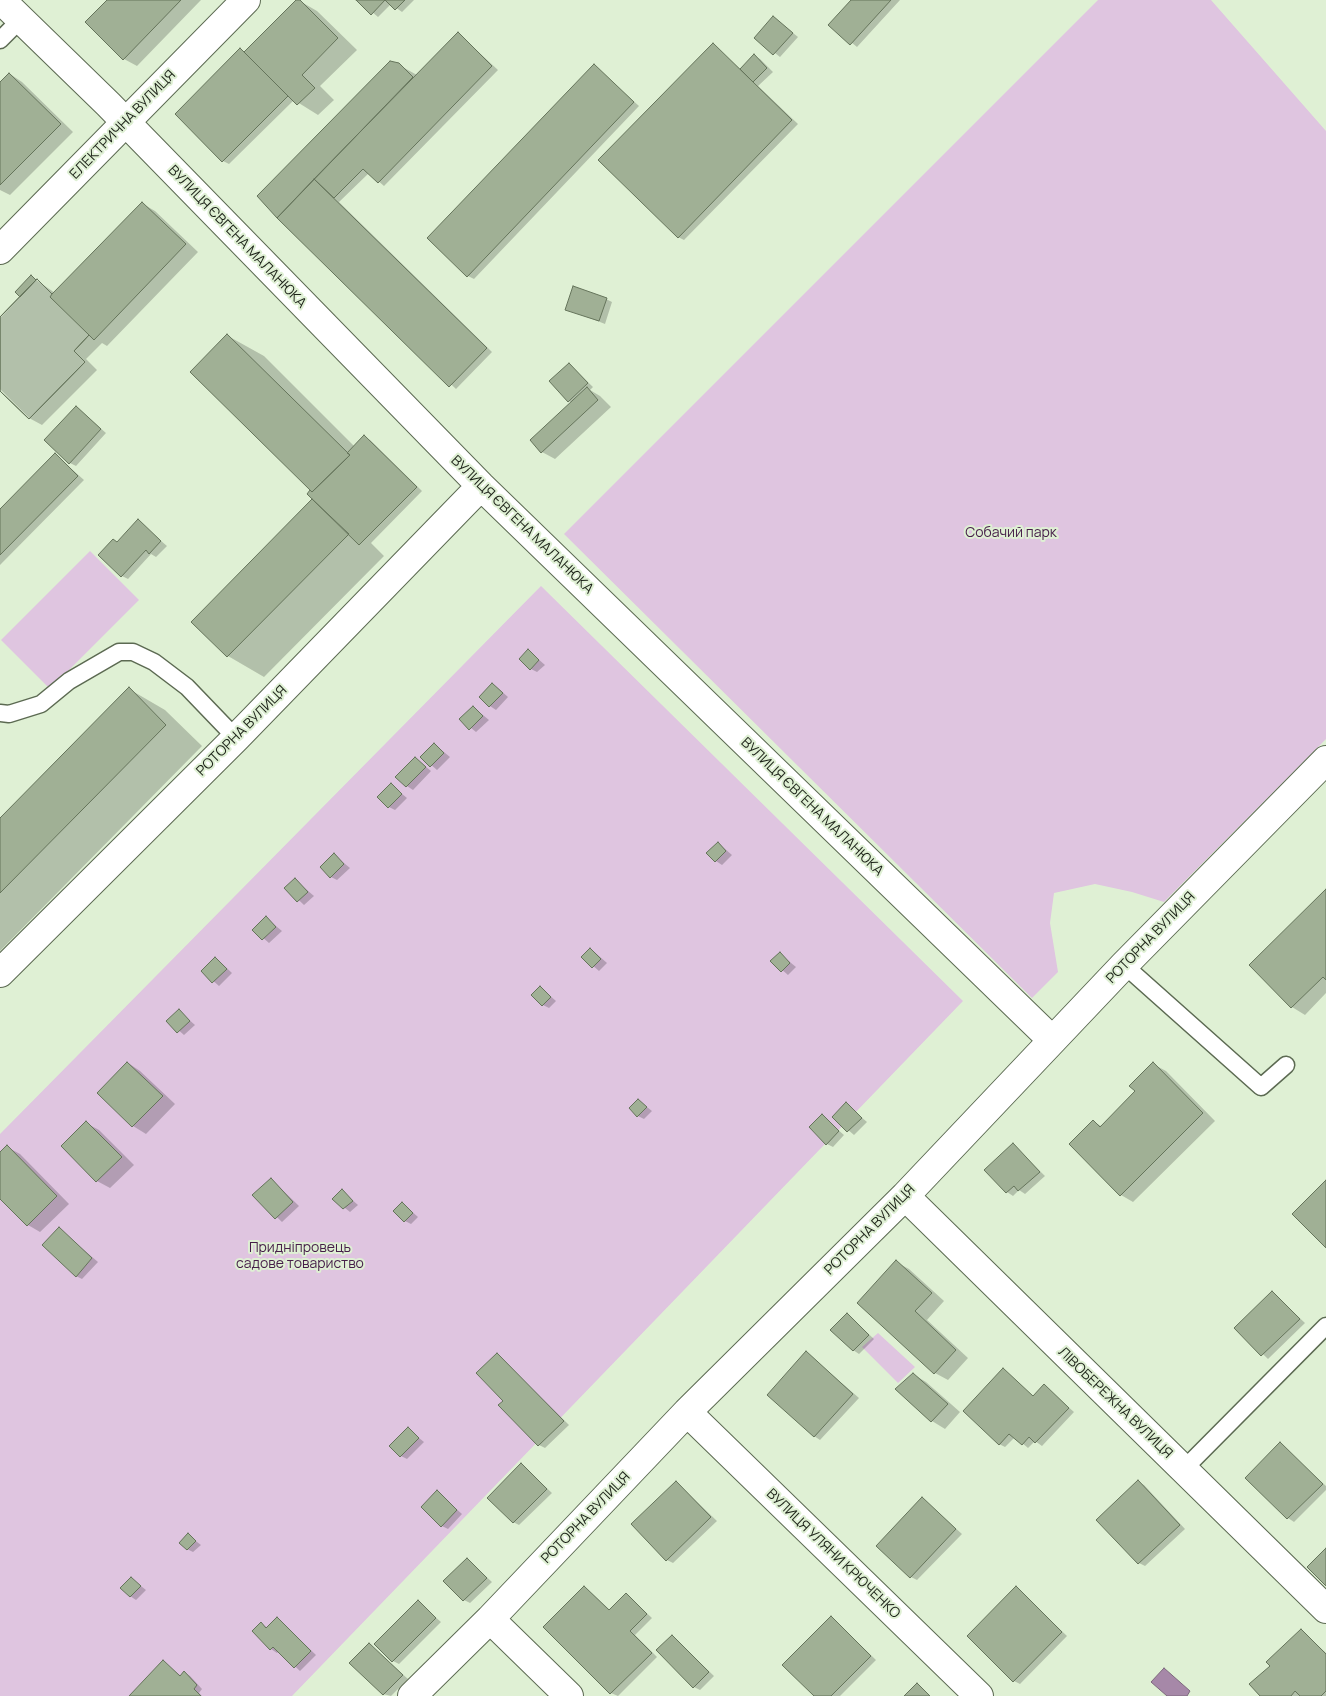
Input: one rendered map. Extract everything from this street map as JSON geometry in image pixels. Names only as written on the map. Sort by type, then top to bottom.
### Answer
[{"type":"street","name":"ВУЛИЦЯ ЄВГЕНА МАЛАНЮКА","points":[[1,0],[108,104],[124,124],[481,486],[1052,1040]]},
{"type":"street","name":"ЕЛЕКТРИЧНА ВУЛИЦЯ","points":[[0,250],[246,0]]},
{"type":"street","name":"РОТОРНА ВУЛИЦЯ","points":[[0,973],[236,738],[481,486]]},
{"type":"street","name":"РОТОРНА ВУЛИЦЯ","points":[[412,1696],[490,1619],[688,1412],[905,1196],[1124,965],[1321,776]]},
{"type":"street","name":"ЛІВОБЕРЕЖНА ВУЛИЦЯ","points":[[905,1196],[1326,1609]]},
{"type":"street","name":"ВУЛИЦЯ УЛЯНИ КРЮЧЕНКО","points":[[688,1412],[978,1696]]},
{"type":"street","points":[[490,1619],[569,1696]]},
{"type":"lane","points":[[0,40],[21,19]]},
{"type":"lane","points":[[0,713],[9,714],[41,704],[69,681],[119,652],[133,652],[154,662],[187,687],[236,738]]},
{"type":"lane","points":[[1124,965],[1261,1087],[1286,1065]]},
{"type":"lane","points":[[1184,1470],[1326,1326]]},
{"type":"green space","name":"Собачий парк","points":[[1098,0],[1211,0],[1326,131],[1326,739],[1164,902],[1132,892],[1095,884],[1054,893],[1050,923],[1058,972],[1032,998],[564,534]]},
{"type":"green space","points":[[90,551],[139,600],[50,689],[1,640]]},
{"type":"green space","name":"Придніпровець садове товариство","points":[[541,586],[963,1001],[292,1696],[0,1696],[0,1134]]},
{"type":"green space","points":[[878,1333],[915,1367],[898,1383],[862,1347]]},
{"type":"shaded area","points":[[1164,1668],[1190,1691],[1187,1696],[1167,1696],[1151,1682]]},
{"type":"building","points":[[107,0],[181,0],[123,60],[85,22]]},
{"type":"building","points":[[296,0],[300,0],[338,38],[302,75],[315,88],[297,105],[244,52]]},
{"type":"building","points":[[356,0],[385,0],[371,15]]},
{"type":"building","points":[[385,0],[405,0],[395,10]]},
{"type":"building","points":[[851,0],[891,0],[850,45],[828,25]]},
{"type":"building","points":[[773,16],[793,33],[773,55],[754,38]]},
{"type":"building","points":[[458,32],[492,66],[378,183],[363,169],[334,198],[314,179]]},
{"type":"building","points":[[713,43],[792,120],[678,238],[598,160]]},
{"type":"building","points":[[240,48],[288,96],[222,162],[175,114]]},
{"type":"building","points":[[754,54],[767,68],[753,82],[740,69]]},
{"type":"building","points":[[390,61],[399,63],[413,77],[277,218],[257,196]]},
{"type":"building","points":[[594,64],[634,102],[467,277],[427,238]]},
{"type":"building","points":[[9,73],[61,124],[0,185],[0,82]]},
{"type":"building","points":[[314,179],[487,348],[449,387],[277,218]]},
{"type":"building","points":[[142,202],[186,244],[94,340],[89,335],[74,351],[85,362],[29,419],[0,391],[0,317],[37,279],[52,294]]},
{"type":"building","points":[[31,275],[36,280],[20,297],[15,292]]},
{"type":"building","points":[[37,279],[52,294],[50,297],[89,335],[74,351],[85,362],[29,419],[0,391],[0,317]]},
{"type":"building","points":[[573,286],[607,298],[599,321],[565,310]]},
{"type":"building","points":[[227,334],[350,455],[312,492],[190,372]]},
{"type":"building","points":[[569,363],[588,383],[568,402],[549,381]]},
{"type":"building","points":[[587,387],[598,400],[541,453],[530,440]]},
{"type":"building","points":[[76,406],[101,429],[69,464],[44,440]]},
{"type":"building","points":[[364,435],[417,487],[359,545],[307,494],[310,490],[312,492],[350,455],[347,453]]},
{"type":"building","points":[[55,453],[78,476],[0,555],[0,509]]},
{"type":"building","points":[[312,499],[349,534],[227,657],[191,622]]},
{"type":"building","points":[[138,519],[161,541],[149,554],[146,550],[121,577],[98,555],[113,539],[117,542]]},
{"type":"building","points":[[528,649],[539,660],[530,670],[519,659]]},
{"type":"building","points":[[492,683],[503,693],[489,707],[479,697]]},
{"type":"building","points":[[129,687],[166,725],[0,893],[0,818]]},
{"type":"building","points":[[473,706],[483,716],[469,730],[459,719]]},
{"type":"building","points":[[434,743],[444,753],[430,767],[420,757]]},
{"type":"building","points":[[415,757],[426,767],[406,787],[395,777]]},
{"type":"building","points":[[391,783],[402,794],[388,808],[377,797]]},
{"type":"building","points":[[718,842],[726,851],[715,862],[706,853]]},
{"type":"building","points":[[334,853],[344,864],[330,878],[320,867]]},
{"type":"building","points":[[295,878],[308,892],[297,902],[284,888]]},
{"type":"building","points":[[1326,889],[1326,980],[1323,977],[1291,1008],[1249,965]]},
{"type":"building","points":[[266,916],[276,927],[262,940],[252,930]]},
{"type":"building","points":[[590,948],[601,959],[592,968],[581,957]]},
{"type":"building","points":[[780,952],[790,963],[781,972],[770,961]]},
{"type":"building","points":[[215,957],[227,969],[212,983],[201,971]]},
{"type":"building","points":[[540,986],[551,997],[542,1006],[531,995]]},
{"type":"building","points":[[179,1009],[190,1021],[177,1033],[166,1021]]},
{"type":"building","points":[[127,1062],[163,1096],[132,1127],[97,1093]]},
{"type":"building","points":[[1153,1062],[1203,1113],[1120,1196],[1069,1144],[1093,1120],[1100,1127],[1135,1091],[1129,1086]]},
{"type":"building","points":[[638,1099],[647,1107],[637,1117],[629,1108]]},
{"type":"building","points":[[846,1102],[862,1118],[847,1132],[832,1117]]},
{"type":"building","points":[[822,1114],[839,1131],[826,1145],[809,1127]]},
{"type":"building","points":[[86,1121],[122,1157],[96,1182],[61,1146]]},
{"type":"building","points":[[1013,1143],[1040,1172],[1018,1191],[1014,1186],[1006,1193],[984,1170]]},
{"type":"building","points":[[7,1145],[57,1196],[27,1226],[0,1199],[0,1152]]},
{"type":"building","points":[[271,1178],[293,1202],[275,1219],[252,1195]]},
{"type":"building","points":[[1326,1180],[1326,1248],[1292,1214]]},
{"type":"building","points":[[342,1189],[353,1201],[343,1209],[332,1199]]},
{"type":"building","points":[[402,1202],[413,1213],[404,1222],[393,1211]]},
{"type":"building","points":[[59,1227],[92,1258],[76,1277],[42,1245]]},
{"type":"building","points":[[896,1260],[932,1293],[915,1311],[956,1350],[934,1374],[857,1303]]},
{"type":"building","points":[[1272,1291],[1300,1319],[1261,1356],[1234,1328]]},
{"type":"building","points":[[847,1313],[869,1335],[853,1351],[830,1330]]},
{"type":"building","points":[[806,1351],[853,1394],[814,1437],[767,1395]]},
{"type":"building","points":[[497,1353],[564,1421],[538,1446],[498,1405],[503,1401],[476,1373]]},
{"type":"building","points":[[1003,1368],[1033,1396],[1044,1384],[1069,1408],[1035,1443],[1029,1437],[1022,1445],[1009,1434],[999,1445],[963,1411]]},
{"type":"building","points":[[913,1373],[948,1404],[931,1422],[895,1389]]},
{"type":"building","points":[[408,1427],[419,1438],[400,1457],[389,1446]]},
{"type":"building","points":[[1280,1442],[1323,1484],[1287,1519],[1245,1478]]},
{"type":"building","points":[[521,1463],[547,1489],[513,1523],[487,1498]]},
{"type":"building","points":[[1138,1480],[1180,1525],[1138,1564],[1096,1520]]},
{"type":"building","points":[[676,1481],[711,1517],[666,1561],[631,1524]]},
{"type":"building","points":[[437,1490],[457,1510],[441,1527],[421,1507]]},
{"type":"building","points":[[922,1497],[956,1529],[910,1578],[876,1546]]},
{"type":"building","points":[[188,1533],[196,1541],[187,1550],[179,1543]]},
{"type":"building","points":[[1326,1548],[1326,1586],[1307,1567]]},
{"type":"building","points":[[467,1558],[487,1578],[463,1601],[443,1581]]},
{"type":"building","points":[[131,1577],[141,1586],[130,1597],[120,1588]]},
{"type":"building","points":[[584,1586],[609,1610],[626,1593],[647,1614],[630,1631],[652,1653],[610,1694],[543,1627]]},
{"type":"building","points":[[1016,1586],[1062,1632],[1013,1682],[967,1636]]},
{"type":"building","points":[[418,1600],[436,1618],[392,1662],[374,1644]]},
{"type":"building","points":[[831,1616],[871,1656],[831,1696],[814,1696],[782,1665]]},
{"type":"building","points":[[277,1617],[311,1651],[294,1668],[273,1647],[270,1650],[252,1631],[261,1622],[266,1628]]},
{"type":"building","points":[[1301,1629],[1326,1654],[1326,1691],[1321,1696],[1300,1696],[1295,1691],[1291,1696],[1260,1696],[1249,1684],[1270,1666],[1266,1662]]},
{"type":"building","points":[[672,1635],[709,1672],[693,1688],[656,1650]]},
{"type":"building","points":[[369,1643],[403,1675],[383,1695],[349,1663]]},
{"type":"building","points":[[163,1660],[180,1676],[184,1671],[197,1685],[194,1689],[201,1696],[129,1696]]},
{"type":"building","points":[[917,1683],[930,1696],[904,1696]]}]
